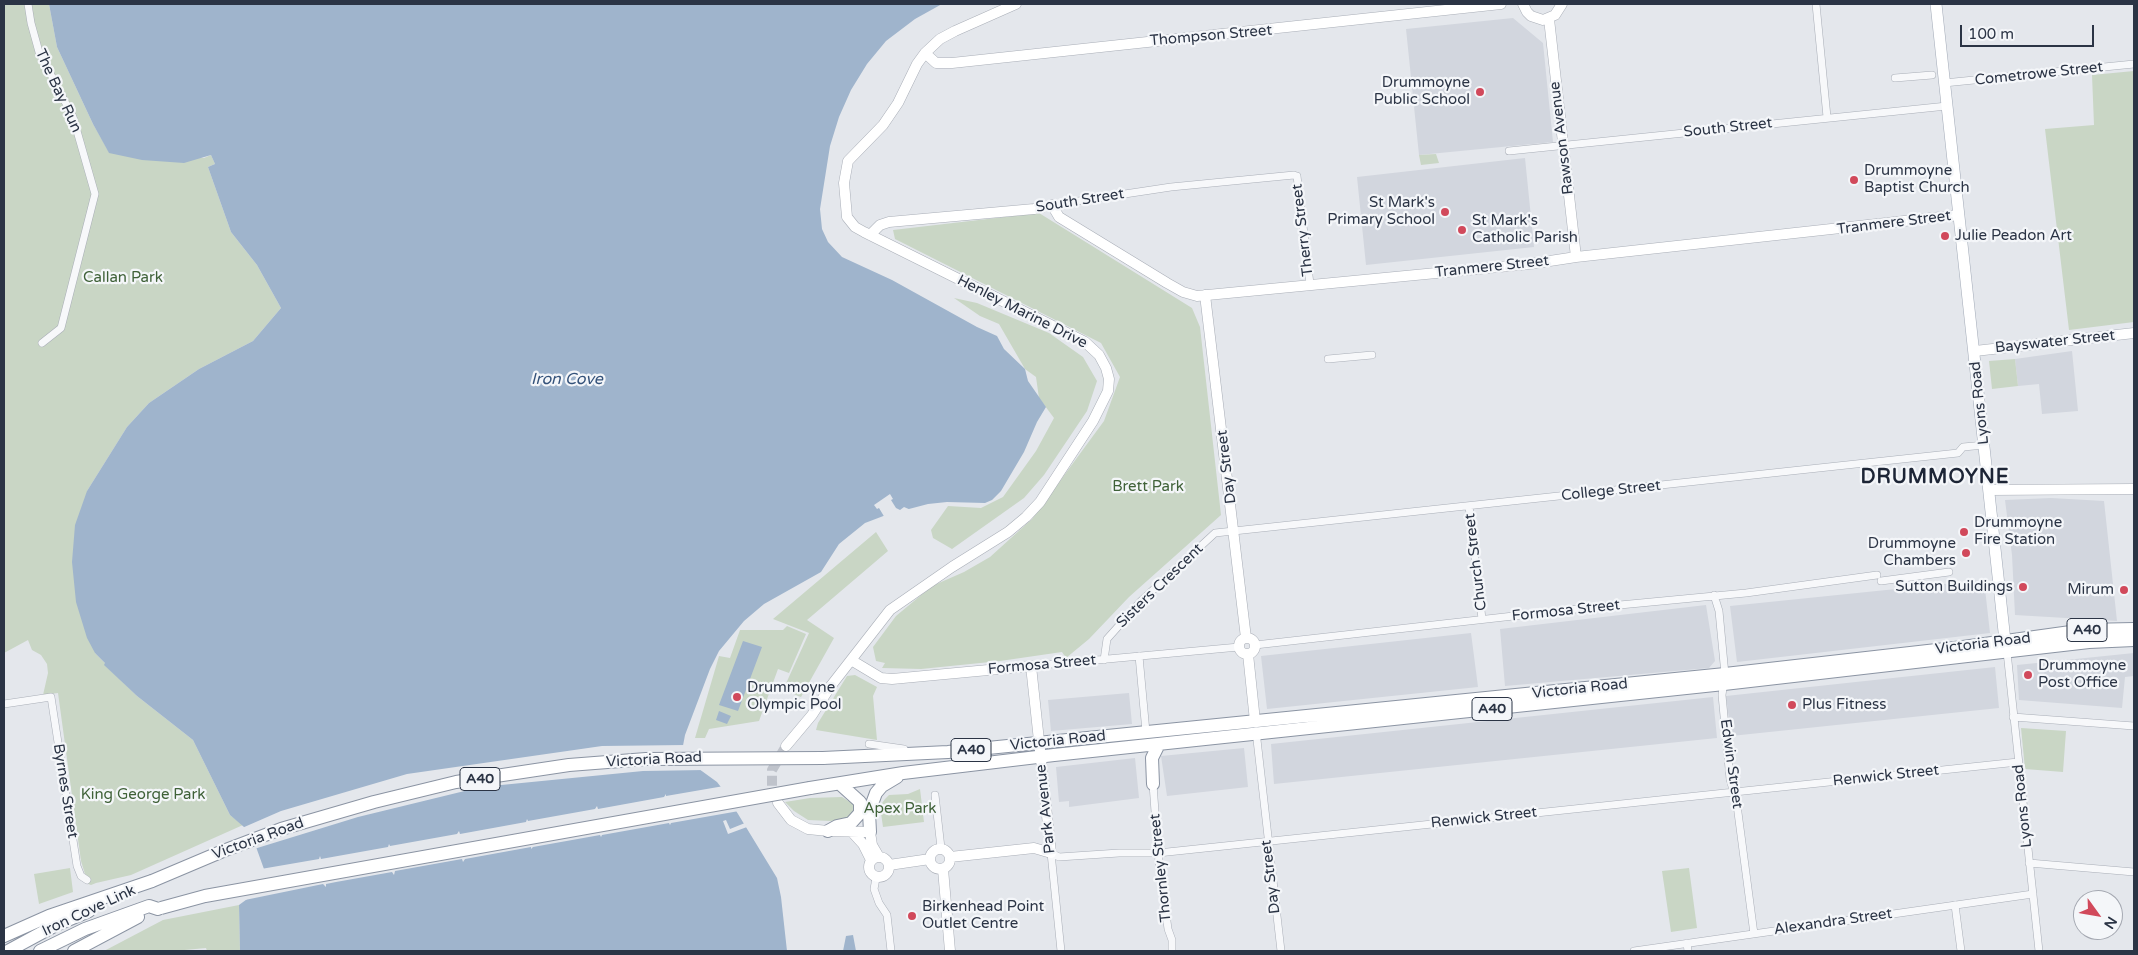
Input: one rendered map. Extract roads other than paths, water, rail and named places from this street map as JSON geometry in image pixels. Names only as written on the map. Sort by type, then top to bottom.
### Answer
[{"type":"highway","name":"Victoria Road","points":[[2006,646],[2085,630],[2134,629]]},
{"type":"highway","name":"Victoria Road","points":[[74,951],[121,925],[160,908],[205,896],[903,773],[1256,734],[2006,646],[2134,640]]},
{"type":"highway","name":"Victoria Road","points":[[4,936],[49,916],[148,883],[244,843],[281,830],[374,802],[456,782],[569,765],[646,759],[823,758],[948,752],[1254,721],[1724,679]]},
{"type":"highway","points":[[1153,784],[1152,758],[1159,744]]},
{"type":"highway","points":[[870,832],[869,812],[876,793],[882,786],[903,773]]},
{"type":"highway","points":[[828,831],[837,826],[851,823],[860,814],[860,802],[840,784]]},
{"type":"highway","name":"Iron Cove Link","points":[[8,951],[56,925],[137,893],[148,883]]},
{"type":"highway","name":"Iron Cove Link","points":[[40,951],[85,928],[149,906],[160,908]]},
{"type":"main road","name":"Lyons Road","points":[[1936,4],[2006,646]]},
{"type":"street","name":"The Bay Run","points":[[28,4],[30,23],[39,52],[74,117],[95,194],[61,328],[42,343]]},
{"type":"street","name":"Henley Marine Drive","points":[[786,746],[812,715],[826,692],[896,605],[1008,532],[1026,517],[1051,487],[1104,403],[1108,391],[1109,379],[1103,361],[1084,342],[870,235],[855,227],[847,217],[844,183],[846,167],[856,151],[876,133],[898,103],[917,64],[940,39],[1016,4]]},
{"type":"street","name":"Thompson Street","points":[[925,54],[936,63],[952,63],[1501,4]]},
{"type":"street","points":[[1523,4],[1527,12],[1537,19],[1549,19],[1559,10],[1562,4]]},
{"type":"street","points":[[1816,4],[1827,117]]},
{"type":"street","name":"Rawson Avenue","points":[[1549,19],[1576,257]]},
{"type":"street","name":"Cometrowe Street","points":[[1944,83],[2134,64]]},
{"type":"street","points":[[1895,78],[1932,74]]},
{"type":"street","name":"South Street","points":[[1509,151],[1947,106]]},
{"type":"street","name":"South Street","points":[[870,235],[880,224],[889,222],[1034,209],[1171,187],[1295,175]]},
{"type":"street","name":"Therry Street","points":[[1295,175],[1310,284]]},
{"type":"street","name":"Tranmere Street","points":[[1052,205],[1059,217],[1167,284],[1192,295],[1530,264],[1576,257],[1959,215]]},
{"type":"street","name":"Day Street","points":[[1205,295],[1246,638]]},
{"type":"street","name":"Bayswater Street","points":[[1975,351],[2134,333]]},
{"type":"street","points":[[1328,359],[1372,355]]},
{"type":"street","name":"College Street","points":[[1234,529],[1469,506],[1958,453],[1963,448],[1985,445]]},
{"type":"street","points":[[1989,490],[2134,488]]},
{"type":"street","name":"Church Street","points":[[1469,506],[1482,619]]},
{"type":"street","name":"Sisters Crescent","points":[[1104,660],[1107,639],[1141,601],[1215,532],[1234,529]]},
{"type":"street","name":"Formosa Street","points":[[1255,644],[1950,572]]},
{"type":"street","name":"Edwin Street","points":[[1714,595],[1718,611],[1724,679],[1722,695],[1730,779],[1735,792],[1754,934]]},
{"type":"street","points":[[1246,638],[1253,640],[1255,644],[1254,650],[1248,654],[1243,653],[1239,647],[1240,642],[1246,638]]},
{"type":"street","name":"Lyons Road","points":[[2006,646],[2039,951]]},
{"type":"street","name":"Formosa Street","points":[[851,660],[881,678],[892,679],[1239,647]]},
{"type":"street","name":"Day Street","points":[[1248,654],[1267,842],[1281,951]]},
{"type":"street","points":[[1139,656],[1146,732]]},
{"type":"street","name":"Park Avenue","points":[[1031,666],[1061,951]]},
{"type":"street","name":"Byrnes Street","points":[[4,704],[51,697],[76,866],[81,876],[87,880]]},
{"type":"street","points":[[2014,717],[2134,726]]},
{"type":"street","points":[[868,744],[904,749]]},
{"type":"street","name":"Renwick Street","points":[[950,856],[1034,848],[1059,857],[1118,853],[1158,853],[2018,762]]},
{"type":"street","name":"Thornley Street","points":[[1153,784],[1158,853],[1168,929],[1172,940],[1172,951]]},
{"type":"street","points":[[935,795],[941,848]]},
{"type":"street","points":[[778,803],[798,825],[808,829],[870,832],[875,859],[869,871],[876,878]]},
{"type":"street","points":[[852,832],[875,859]]},
{"type":"street","points":[[930,859],[934,850],[941,848],[946,850],[950,856],[950,863],[942,869]]},
{"type":"street","points":[[875,859],[884,858],[889,865],[889,872],[885,876],[876,878]]},
{"type":"street","points":[[889,865],[930,859]]},
{"type":"street","points":[[930,859],[934,867],[942,869]]},
{"type":"street","points":[[2029,863],[2134,872]]},
{"type":"street","points":[[942,869],[950,951]]},
{"type":"street","points":[[876,878],[874,890],[879,903],[887,915],[891,951]]},
{"type":"street","name":"Alexandra Street","points":[[1634,951],[1688,947],[1754,934],[2033,894]]},
{"type":"street","points":[[1955,905],[1961,951]]},
{"type":"water","name":"Iron Cove","points":[[49,4],[942,4],[915,19],[886,41],[867,64],[851,90],[839,117],[830,146],[820,209],[822,229],[828,242],[842,257],[892,280],[997,336],[1004,349],[1025,369],[1028,381],[1046,407],[1024,452],[1001,491],[992,500],[985,503],[947,502],[928,504],[886,515],[865,523],[839,544],[821,572],[764,604],[744,621],[719,651],[710,669],[685,735],[682,751],[688,761],[717,782],[724,791],[777,878],[787,951],[240,951],[239,905],[269,883],[251,833],[230,815],[193,740],[137,696],[104,665],[105,663],[95,653],[87,638],[76,602],[72,562],[75,525],[87,491],[127,427],[149,403],[199,369],[253,341],[281,308],[257,265],[231,232],[208,167],[215,164],[211,155],[184,163],[142,160],[109,153],[93,124],[57,47]]},
{"type":"water","points":[[743,641],[762,647],[738,711],[719,705]]},
{"type":"water","points":[[719,711],[731,716],[727,724],[716,720]]},
{"type":"water","points":[[853,935],[856,951],[843,951],[846,936]]},
{"type":"tunnel","points":[[776,800],[772,788],[772,770],[786,746]]},
{"type":"place","name":"Drummoyne Public School","points":[[1480,92]]},
{"type":"place","name":"Drummoyne Baptist Church","points":[[1854,180]]},
{"type":"place","name":"St Mark's Primary School","points":[[1445,212]]},
{"type":"place","name":"St Mark's Catholic Parish","points":[[1462,230]]},
{"type":"place","name":"Julie Peadon Art","points":[[1945,236]]},
{"type":"place","name":"Drummoyne Fire Station","points":[[1964,532]]},
{"type":"place","name":"Drummoyne Chambers","points":[[1966,553]]},
{"type":"place","name":"Sutton Buildings","points":[[2023,587]]},
{"type":"place","name":"Mirum","points":[[2124,590]]},
{"type":"place","name":"Drummoyne Post Office","points":[[2028,675]]},
{"type":"place","name":"Drummoyne Olympic Pool","points":[[737,697]]},
{"type":"place","name":"Plus Fitness","points":[[1792,705]]},
{"type":"place","name":"Birkenhead Point Outlet Centre","points":[[912,916]]},
{"type":"district","name":"DRUMMOYNE","points":[[1935,478]]},
{"type":"park label","name":"Callan Park","points":[[123,278]]},
{"type":"park label","name":"Brett Park","points":[[1148,487]]},
{"type":"park label","name":"King George Park","points":[[143,795]]},
{"type":"park label","name":"Apex Park","points":[[900,809]]}]
